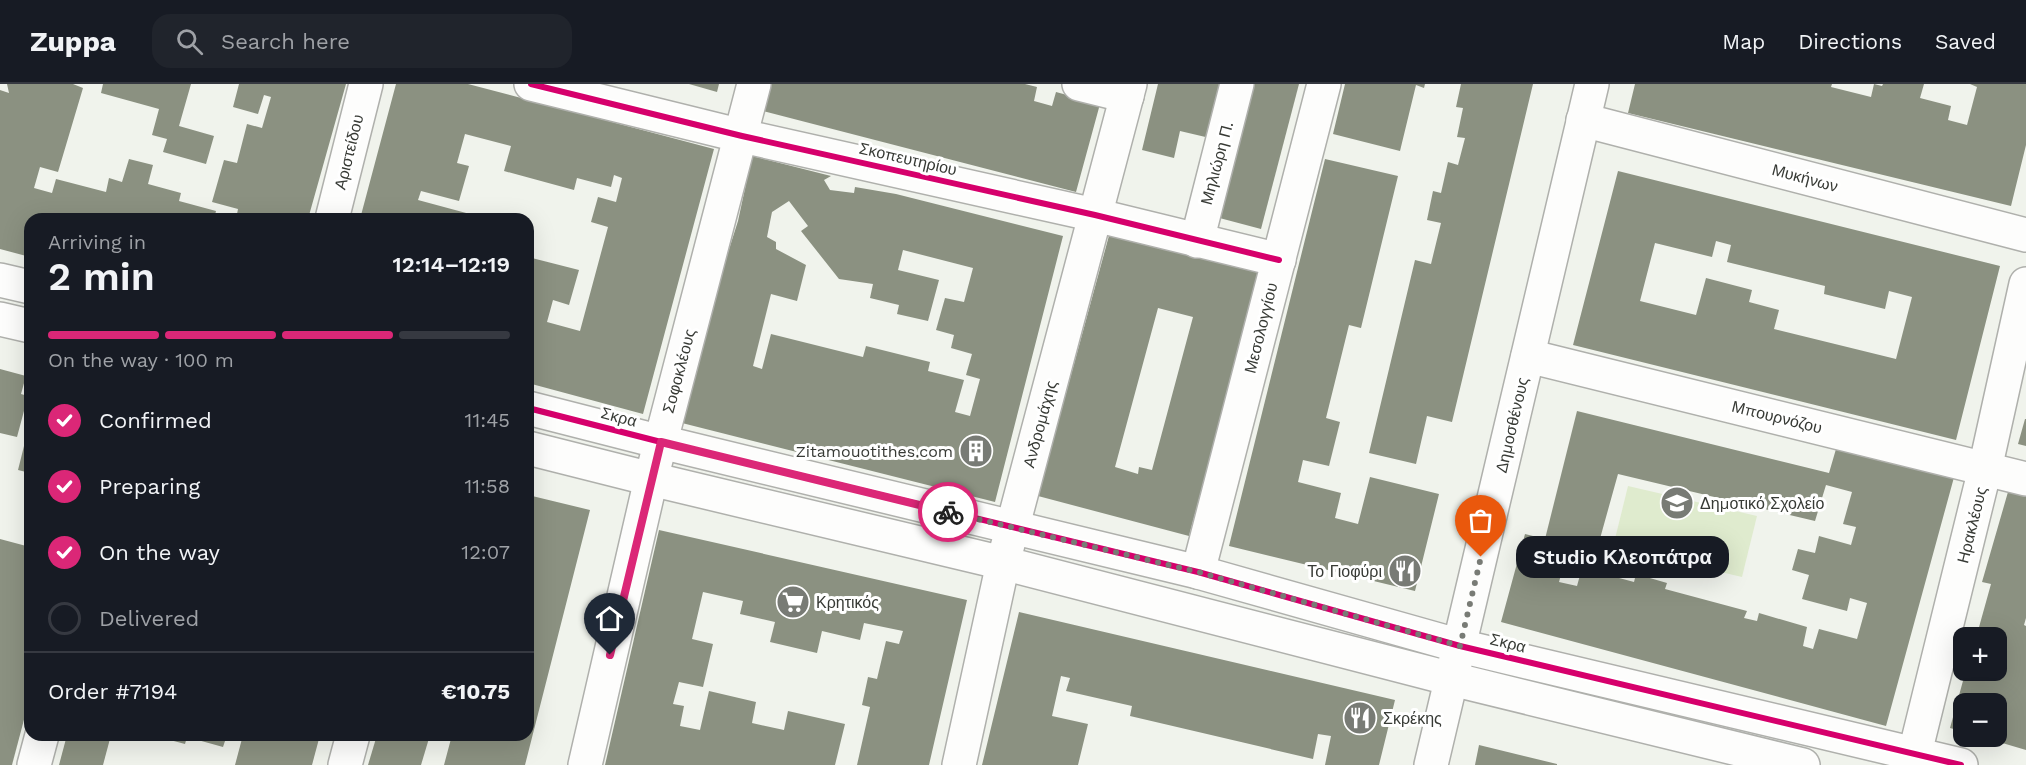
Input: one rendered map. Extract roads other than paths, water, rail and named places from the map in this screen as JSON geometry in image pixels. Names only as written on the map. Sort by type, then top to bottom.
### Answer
[{"type":"street","name":"Αριστείδου","points":[[334,213],[366,84]]},
{"type":"street","name":"Σκοπευτηρίου","points":[[531,84],[1279,260]]},
{"type":"street","name":"Σοφοκλέους","points":[[585,765],[651,479],[754,84]]},
{"type":"street","points":[[1080,84],[1128,90]]},
{"type":"street","name":"Μηλιώρη Π.","points":[[1197,241],[1237,84]]},
{"type":"street","name":"Μεσολογγίου","points":[[1198,572],[1324,84]]},
{"type":"street","name":"Δημοσθένους","points":[[1431,765],[1592,84]]},
{"type":"street","name":"Ανδρομάχης","points":[[959,765],[1003,563],[1128,90]]},
{"type":"street","name":"Μυκήνων","points":[[1583,120],[2026,236]]},
{"type":"street","points":[[0,280],[24,286]]},
{"type":"street","name":"Ηρακλέους","points":[[1914,760],[1985,469],[2026,284]]},
{"type":"street","points":[[0,319],[24,325]]},
{"type":"street","name":"Μπουρνόζου","points":[[1528,356],[2026,479]]},
{"type":"street","name":"Σκρα","points":[[534,410],[1198,572],[1460,646],[1914,760],[1961,765]]},
{"type":"street","points":[[534,450],[1003,563],[1452,679],[1803,765]]},
{"type":"street","points":[[34,765],[40,741]]},
{"type":"street","points":[[345,765],[351,741]]},
{"type":"place","name":"Zitamouotithes.com","points":[[976,451]]},
{"type":"place","name":"Δημοτικό Σχολείο","points":[[1677,503]]},
{"type":"place","name":"Studio Κλεοπάτρα","points":[[1481,557]]},
{"type":"place","name":"Το Γιοφύρι","points":[[1405,571]]},
{"type":"place","name":"Κρητικός","points":[[793,602]]},
{"type":"place","name":"Σκρέκης","points":[[1360,718]]}]
